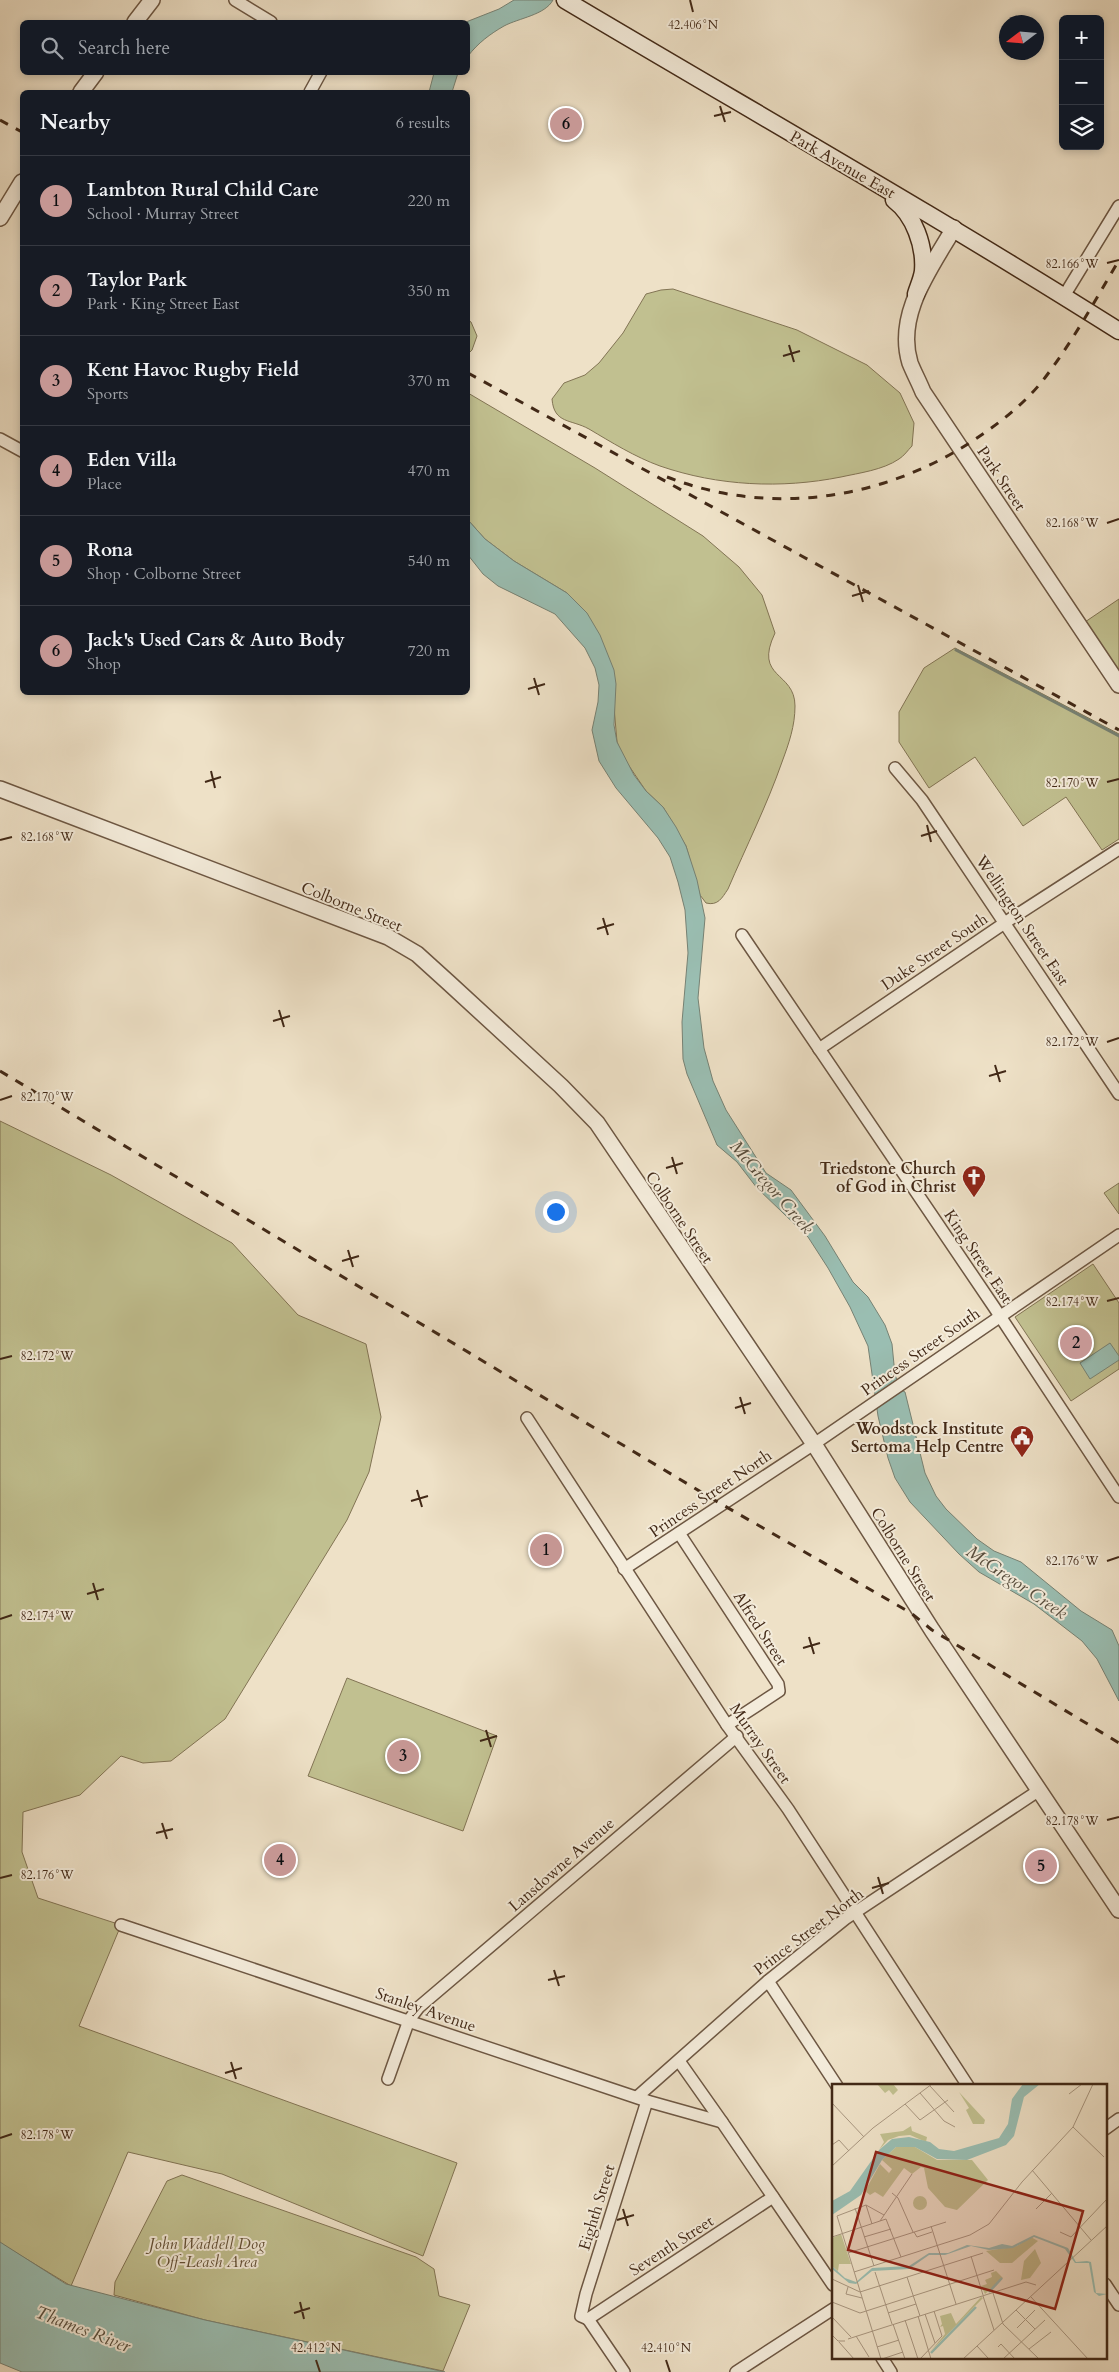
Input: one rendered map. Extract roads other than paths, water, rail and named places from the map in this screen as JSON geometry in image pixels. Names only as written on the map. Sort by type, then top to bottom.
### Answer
[{"type":"main road","name":"Park Avenue East","points":[[565,0],[864,178],[954,228],[1119,331]]},
{"type":"main road","points":[[864,178],[901,205],[914,227],[923,272],[916,294]]},
{"type":"street","points":[[137,20],[152,0]]},
{"type":"street","points":[[235,0],[268,20]]},
{"type":"street","points":[[82,90],[94,75]]},
{"type":"street","points":[[311,90],[319,75]]},
{"type":"street","points":[[0,218],[20,185]]},
{"type":"street","points":[[1064,296],[1119,206]]},
{"type":"street","points":[[916,294],[954,228]]},
{"type":"street","name":"Park Street","points":[[916,294],[908,331],[910,363],[923,392],[1119,685]]},
{"type":"street","points":[[0,439],[20,450]]},
{"type":"street","name":"Wellington Street East","points":[[895,768],[922,800],[1119,1094]]},
{"type":"street","name":"Colborne Street","points":[[0,790],[388,937],[417,954],[548,1073],[597,1123],[814,1444],[932,1630],[1119,1910]]},
{"type":"street","name":"Duke Street South","points":[[819,1049],[1005,923],[1119,849]]},
{"type":"street","name":"King Street East","points":[[742,935],[1000,1315],[1119,1497]]},
{"type":"street","name":"Princess Street South","points":[[814,1444],[1119,1235]]},
{"type":"street","name":"Murray Street","points":[[527,1418],[624,1569],[728,1725],[788,1809],[967,2084]]},
{"type":"street","name":"Princess Street North","points":[[624,1569],[814,1444]]},
{"type":"street","name":"Alfred Street","points":[[679,1533],[778,1684],[778,1690],[728,1725]]},
{"type":"street","name":"Lansdowne Avenue","points":[[409,2020],[419,2007],[736,1736]]},
{"type":"street","name":"Prince Street North","points":[[642,2099],[679,2061],[768,1981],[856,1912],[1038,1791]]},
{"type":"street","name":"Stanley Avenue","points":[[121,1925],[642,2099],[722,2122]]},
{"type":"street","points":[[768,1981],[836,2084]]},
{"type":"street","points":[[388,2079],[409,2020]]},
{"type":"street","points":[[679,2061],[832,2284]]},
{"type":"street","name":"Eighth Street","points":[[588,2319],[581,2316],[586,2294],[642,2099]]},
{"type":"street","points":[[1106,2127],[1119,2119]]},
{"type":"street","name":"Seventh Street","points":[[588,2319],[773,2197]]},
{"type":"street","points":[[1106,2286],[1119,2305]]},
{"type":"street","points":[[736,2372],[832,2311]]},
{"type":"street","points":[[588,2319],[624,2372]]},
{"type":"street","points":[[883,2360],[891,2372]]},
{"type":"water","points":[[514,0],[553,0],[538,13],[510,23],[494,32],[470,54],[470,20],[499,9]]},
{"type":"water","points":[[433,75],[457,75],[453,90],[430,90]]},
{"type":"water","name":"McGregor Creek","points":[[470,522],[485,539],[514,561],[567,593],[587,613],[600,635],[614,670],[616,684],[614,725],[617,742],[634,775],[646,791],[663,807],[676,827],[686,846],[697,880],[705,918],[698,998],[704,1048],[713,1081],[726,1110],[766,1173],[791,1190],[825,1236],[853,1282],[868,1297],[885,1325],[892,1344],[895,1375],[901,1390],[905,1392],[925,1473],[936,1496],[946,1509],[977,1539],[994,1551],[1021,1562],[1081,1611],[1112,1630],[1119,1646],[1119,1701],[1097,1659],[1082,1641],[1034,1604],[979,1572],[959,1554],[910,1502],[895,1478],[878,1416],[868,1346],[850,1307],[808,1237],[757,1188],[737,1162],[717,1145],[687,1074],[683,1059],[682,1022],[688,953],[685,910],[670,857],[658,838],[616,788],[599,761],[592,730],[598,702],[599,685],[595,668],[585,648],[555,614],[498,586],[483,574],[470,558]]},
{"type":"water","points":[[1110,1343],[1119,1356],[1119,1360],[1090,1379],[1080,1363]]},
{"type":"water","name":"Thames River","points":[[0,2242],[66,2284],[205,2320],[445,2372],[22,2372],[0,2363]]},
{"type":"waterway","points":[[956,650],[1119,736]]},
{"type":"railway","points":[[0,120],[20,131]]},
{"type":"railway","points":[[667,477],[706,489],[746,497],[785,499],[825,496],[864,489],[902,477],[939,460],[994,426],[1031,394],[1066,347],[1119,260]]},
{"type":"railway","points":[[470,374],[1119,730]]},
{"type":"railway","points":[[0,1071],[716,1501],[911,1613],[932,1630],[1119,1743]]},
{"type":"place","name":"Jack's Used Cars & Auto Body","points":[[566,124]]},
{"type":"place","name":"Triedstone Church of God in Christ","points":[[974,1198]]},
{"type":"place","name":"Taylor Park","points":[[1076,1343]]},
{"type":"place","name":"Woodstock Institute Sertoma Help Centre","points":[[1022,1458]]},
{"type":"place","name":"Lambton Rural Child Care","points":[[546,1550]]},
{"type":"place","name":"Kent Havoc Rugby Field","points":[[403,1756]]},
{"type":"place","name":"Eden Villa","points":[[280,1860]]},
{"type":"place","name":"Rona","points":[[1041,1866]]},
{"type":"park label","name":"John Waddell Dog Off-Leash Area","points":[[207,2252]]}]
